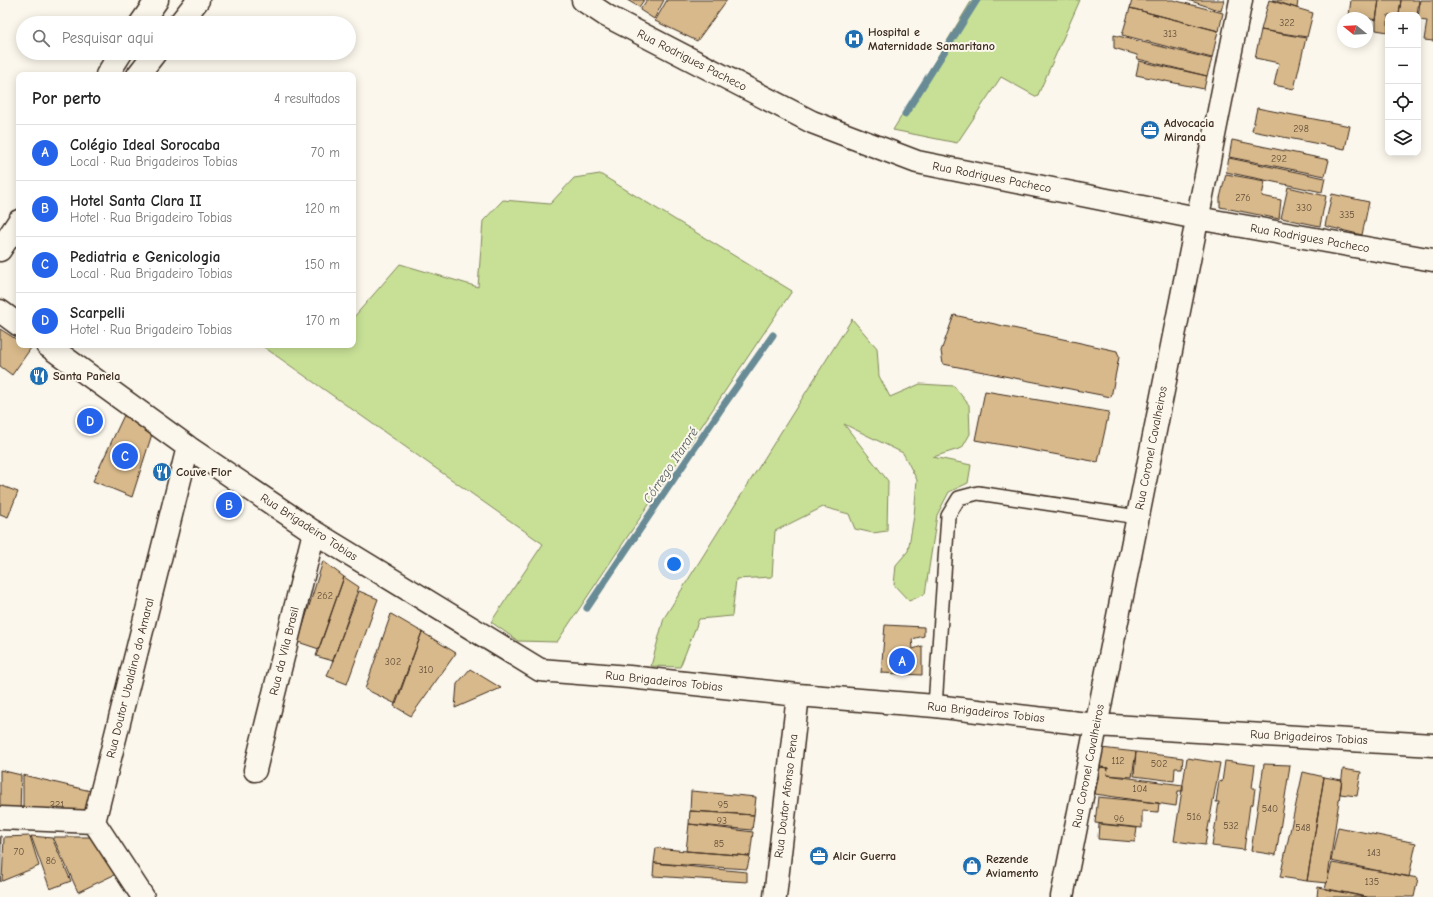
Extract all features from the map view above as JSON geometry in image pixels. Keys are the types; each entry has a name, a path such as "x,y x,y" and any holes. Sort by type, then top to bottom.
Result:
{"street":[{"path":"146,16 157,0"},
{"path":"185,16 198,0"},
{"name":"Rua Rodrigues Pacheco","path":"583,0 607,16 812,122 917,162 1197,218 1433,260"},
{"name":"Rua Coronel Cavalheiros","path":"1062,897 1241,0"},
{"path":"109,72 117,60"},
{"path":"140,72 150,60"},
{"path":"0,250 16,226"},
{"path":"0,312 16,323"},
{"name":"Rua Brigadeiro Tobias","path":"50,348 188,447 314,532 540,670"},
{"name":"Rua Doutor Ubaldino do Amaral","path":"94,822 188,447"},
{"name":"Rua da Vila Brasil","path":"255,770 314,532"},
{"name":"Rua Brigadeiros Tobias","path":"540,670 629,677 798,696 935,706 1096,725 1433,745"},
{"name":"Rua Doutor Afonso Pena","path":"775,897 798,696"},
{"path":"0,818 94,822 143,897"}],"lane":[{"path":"935,706 948,516 959,498 978,493 1138,517"}],"green space":[{"path":"972,0 1080,0 1037,97 1001,77 957,143 893,130"},
{"path":"600,174 792,291 557,642 518,641 491,622 543,544 265,348 356,348 356,315 400,264 478,287 483,221 503,200 550,204 574,178"},
{"path":"852,319 877,348 879,376 890,397 920,384 954,386 969,405 970,434 962,448 933,457 971,465 968,483 949,492 937,515 925,594 909,601 894,585 896,565 908,551 914,516 917,480 903,453 844,424 888,481 887,531 873,533 855,529 849,514 823,507 775,531 772,577 736,579 732,616 699,619 680,667 651,666 664,618"}],"building":[{"path":"627,0 644,0 639,7"},
{"path":"647,0 664,0 654,19 640,10"},
{"path":"667,0 727,0 697,41 655,21"},
{"path":"1132,0 1173,0 1223,13 1219,31 1130,8"},
{"path":"1188,0 1224,0 1221,11"},
{"path":"1269,0 1313,13 1307,37 1261,30"},
{"path":"1272,0 1298,0 1297,8"},
{"path":"1351,0 1379,0 1376,20 1373,19 1373,12 1349,12"},
{"path":"1379,0 1401,0 1399,12 1385,12 1385,32 1376,30"},
{"path":"1401,0 1419,0 1417,12 1399,12"},
{"path":"1420,0 1433,0 1433,41 1424,40 1427,21 1421,20 1421,12 1419,12"},
{"path":"1130,8 1218,31 1212,58 1122,35"},
{"path":"1261,30 1306,38 1294,89 1274,85 1279,63 1255,58"},
{"path":"1114,35 1212,59 1207,76 1138,59 1137,55 1114,48"},
{"path":"1139,61 1207,76 1204,89 1136,75"},
{"path":"1257,108 1350,126 1345,149 1252,131"},
{"path":"1232,140 1329,160 1325,176 1229,157"},
{"path":"1229,158 1325,178 1322,192 1226,172"},
{"path":"1226,174 1265,181 1262,196 1281,200 1279,219 1220,207 1220,198"},
{"path":"1288,187 1326,196 1320,226 1281,218"},
{"path":"1332,194 1369,202 1362,235 1325,226"},
{"path":"954,315 1117,351 1119,357 1111,397 943,364 941,351"},
{"path":"0,329 16,339 16,348 31,348 12,375 0,366"},
{"path":"985,391 1109,412 1098,462 975,440"},
{"path":"125,413 153,431 132,497 93,481"},
{"path":"0,485 18,492 8,517 0,514"},
{"path":"323,561 344,577 319,649 298,642"},
{"path":"344,577 359,587 333,661 316,656"},
{"path":"359,591 378,599 347,684 327,676"},
{"path":"391,614 422,632 396,704 365,689"},
{"path":"885,625 924,627 924,636 912,639 913,649 922,646 922,675 881,673"},
{"path":"422,632 456,653 411,716 394,706"},
{"path":"470,669 501,688 455,708 457,684"},
{"path":"1101,748 1136,752 1132,777 1107,775 1108,768 1100,767"},
{"path":"1136,752 1183,758 1182,768 1175,768 1174,781 1134,776"},
{"path":"1187,758 1220,763 1205,845 1174,841"},
{"path":"1225,761 1255,765 1252,788 1255,788 1253,804 1250,805 1244,850 1212,846 1219,802 1216,802 1219,781 1222,782"},
{"path":"1264,764 1290,765 1276,855 1251,851"},
{"path":"1100,767 1108,768 1107,775 1183,785 1183,791 1178,791 1176,806 1095,794"},
{"path":"1343,769 1361,772 1357,796 1340,794"},
{"path":"0,770 21,775 20,816 0,813"},
{"path":"1303,772 1324,777 1307,881 1280,877"},
{"path":"23,775 95,792 88,820 23,817"},
{"path":"1324,777 1342,780 1327,883 1307,881"},
{"path":"691,791 756,797 754,815 690,811"},
{"path":"1098,797 1159,803 1158,812 1142,811 1142,828 1095,823"},
{"path":"690,811 754,815 752,830 689,824"},
{"path":"689,824 753,832 750,856 686,851"},
{"path":"1099,824 1137,828 1135,842 1098,839"},
{"path":"1338,827 1416,843 1409,877 1331,861"},
{"path":"0,836 1,836 0,882"},
{"path":"30,836 39,866 2,881 4,837"},
{"path":"31,836 52,838 71,881 50,889"},
{"path":"53,837 95,837 120,872 78,892"},
{"path":"656,848 750,856 747,869 654,863"},
{"path":"654,863 747,872 747,882 653,876"},
{"path":"1332,863 1418,878 1414,897 1366,897 1325,889"},
{"path":"1318,887 1367,897 1317,897"}],"waterway":[{"name":"Córrego Itararé","path":"905,114 977,0"},
{"name":"Córrego Itararé","path":"587,608 723,406 773,335"}],"place":[{"name":"Hospital e Maternidade Samaritano","path":"854,39"},
{"name":"Advocacia Miranda","path":"1150,130"},
{"name":"Santa Panela","path":"39,376"},
{"name":"Scarpelli","path":"90,421"},
{"name":"Pediatria e Genicologia","path":"125,456"},
{"name":"Couve Flor","path":"162,472"},
{"name":"Hotel Santa Clara II","path":"229,505"},
{"name":"Colégio Ideal Sorocaba","path":"902,661"},
{"name":"Alcir Guerra","path":"819,856"},
{"name":"Rezende Aviamento","path":"972,866"}]}
